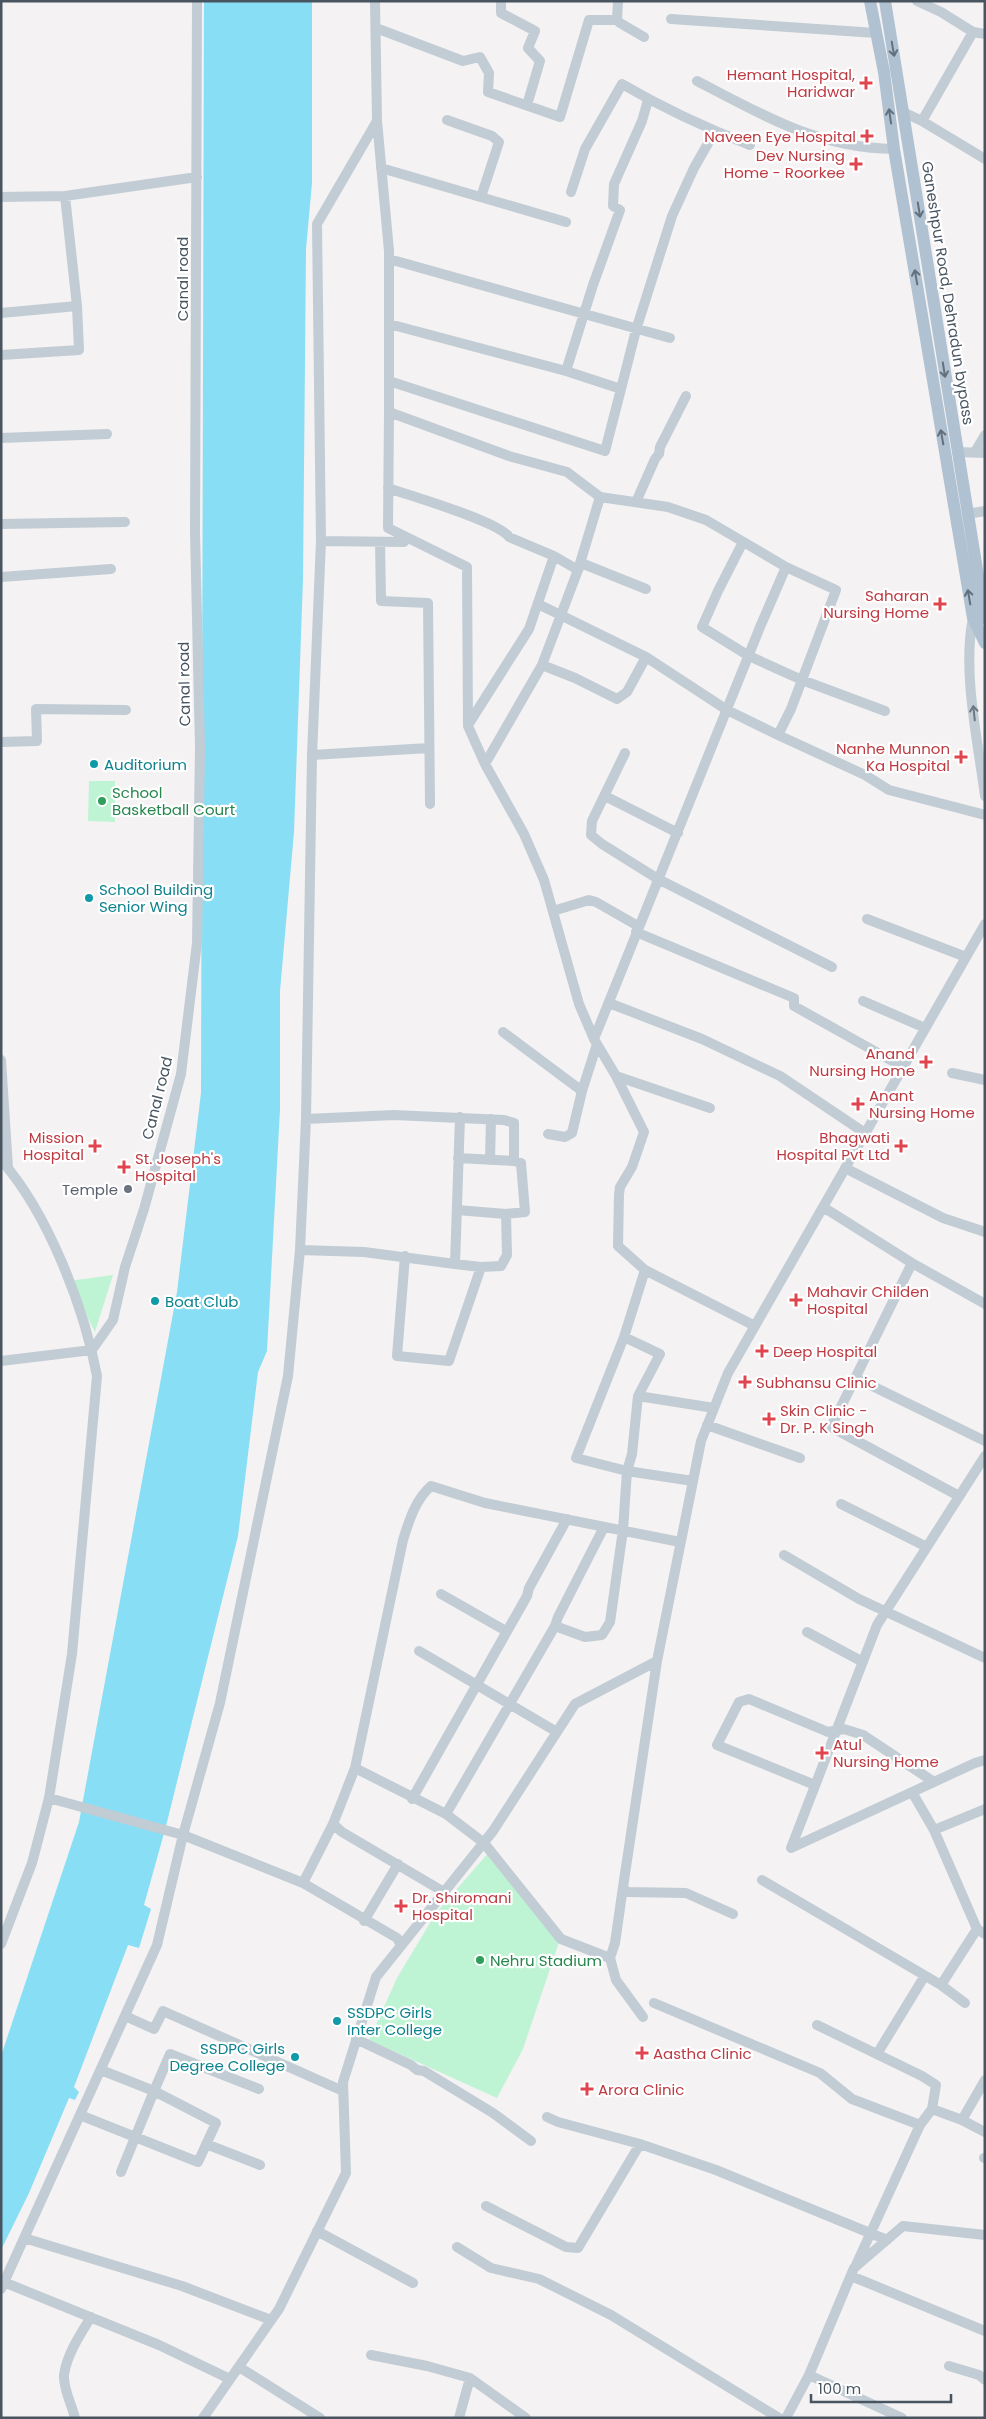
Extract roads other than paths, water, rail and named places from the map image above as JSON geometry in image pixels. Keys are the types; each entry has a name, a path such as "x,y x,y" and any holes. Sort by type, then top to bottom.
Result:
{"main road":[{"path":"870,1 894,148 985,643"},
{"name":"Ganeshpur Road, Dehradun bypass","path":"885,1 967,514 981,571 979,618"}],"street":[{"name":"Canal road","path":"92,1350 113,1320 125,1267 144,1209 181,1074 184,1035 195,969 200,748 195,532 197,1"},
{"path":"375,1 377,121 389,259 390,412 388,528 467,567 468,726 485,764 524,834 544,880 579,1004 596,1042 616,1076 644,1132 632,1167 620,1187 618,1246 645,1270 755,1326"},
{"path":"501,1 501,14 535,31 528,48 540,61 527,106"},
{"path":"617,20 618,1"},
{"path":"917,1 941,12 973,32 985,34"},
{"path":"671,19 876,33"},
{"path":"376,28 463,61 480,57 489,73 488,92 560,117 588,20 617,20 644,37"},
{"path":"922,121 973,32"},
{"path":"697,80 783,126 847,145 866,148 894,148"},
{"path":"571,192 585,149 622,84 648,100 750,145"},
{"path":"566,371 620,210 613,206 614,184 642,121 648,100"},
{"path":"903,112 922,121 985,159"},
{"path":"446,120 492,136 498,142 481,197"},
{"path":"230,2379 159,2345 2,2284 158,1945 184,1835 220,1703 288,1376 300,1250 306,1119 312,755 321,541 317,224 377,121"},
{"path":"390,381 605,451 636,330 672,216 694,168 715,131"},
{"path":"382,168 566,222"},
{"path":"1,197 65,196 197,177"},
{"path":"1,355 78,350 76,306 65,196"},
{"path":"389,259 636,330 670,338"},
{"path":"1,313 76,306"},
{"path":"389,324 566,371 621,389"},
{"path":"636,502 659,454 660,447 686,396"},
{"path":"390,412 509,456 566,472 600,497 668,507 706,520 786,567 836,590 802,680 778,735"},
{"path":"1,438 107,434"},
{"path":"957,452 980,452 985,435"},
{"path":"388,488 505,531 509,537 554,556 578,570"},
{"path":"578,570 600,497"},
{"path":"967,514 985,512"},
{"path":"1,524 125,522"},
{"path":"321,541 404,542"},
{"path":"380,542 381,601 428,603 430,804"},
{"path":"743,542 702,627 749,656 802,680 885,711"},
{"path":"468,726 529,629 554,556"},
{"path":"485,764 542,665 581,563 646,589"},
{"path":"548,1134 565,1137 572,1133 582,1091 609,1003 637,929 786,567"},
{"path":"1,577 111,569"},
{"path":"538,604 646,656 727,710 865,775 888,790 985,815"},
{"path":"979,618 969,640 974,713 985,796"},
{"path":"542,665 575,678 617,699 627,692 646,656"},
{"path":"1,742 37,740 36,709 126,710"},
{"path":"312,755 430,748"},
{"path":"625,753 592,821 591,835 658,879 832,967"},
{"path":"605,796 678,833"},
{"path":"553,911 589,900 596,902 637,929 794,998 794,1006 903,1067"},
{"path":"868,919 966,957"},
{"path":"643,2016 616,1980 610,1958 615,1943 624,1887 657,1661 701,1441 728,1373 985,924"},
{"path":"862,1001 926,1028"},
{"path":"609,1003 702,1039 780,1076 865,1133"},
{"path":"502,1032 582,1091"},
{"path":"1,1060 5,1164 21,1183 39,1213 65,1272 92,1350 97,1376 72,1654 49,1798 32,1863 1,1944"},
{"path":"952,1073 985,1080"},
{"path":"616,1076 710,1108"},
{"path":"306,1119 394,1115 491,1119 514,1123 514,1161"},
{"path":"455,1264 460,1117"},
{"path":"490,1160 491,1119"},
{"path":"457,1210 506,1214 525,1212 521,1164 514,1161 458,1158"},
{"path":"845,1168 943,1218 985,1232"},
{"path":"823,1207 912,1263 985,1304"},
{"path":"300,1250 364,1252 481,1267 501,1266 507,1255 506,1214"},
{"path":"405,1256 397,1356 449,1360 481,1267"},
{"path":"912,1263 831,1427 959,1496"},
{"path":"645,1270 624,1337 576,1458 627,1471 693,1481"},
{"path":"555,1626 585,1637 602,1635 610,1622 624,1530 627,1471 632,1454 638,1396 660,1354 624,1337"},
{"path":"1,1361 92,1350"},
{"path":"856,1378 985,1441"},
{"path":"638,1396 714,1408"},
{"path":"707,1424 800,1458"},
{"path":"985,1456 877,1625 791,1848 985,1760"},
{"path":"303,1883 333,1824 355,1768 403,1540 412,1512 425,1491 431,1486 485,1503 680,1542"},
{"path":"841,1504 927,1547"},
{"path":"412,1799 567,1519"},
{"path":"446,1814 508,1704 555,1626 604,1527"},
{"path":"784,1555 886,1612 985,1658"},
{"path":"441,1594 506,1631"},
{"path":"807,1632 863,1662"},
{"path":"419,1651 557,1732"},
{"path":"203,2418 279,2310 346,2172 343,2082 376,1977 484,1842 574,1704 657,1661"},
{"path":"815,1785 717,1745 739,1702 749,1699 828,1732 844,1728 863,1735 934,1782"},
{"path":"355,1768 412,1799 446,1814 484,1842 561,1939 610,1958"},
{"path":"912,1792 934,1830 981,1932 940,1986"},
{"path":"49,1798 184,1835 303,1883 364,1921 397,1938 401,1945"},
{"path":"934,1830 985,1809"},
{"path":"333,1824 342,1832 444,1892"},
{"path":"364,1921 398,1864"},
{"path":"762,1880 940,1986 965,2003"},
{"path":"624,1887 627,1892 686,1893 733,1914"},
{"path":"877,2054 924,1977"},
{"path":"654,2003 820,2073 852,2099 920,2125"},
{"path":"125,2016 154,2029 163,2011 343,2091"},
{"path":"786,2418 809,2375 870,2233 920,2125 932,2109 936,2085 817,2025"},
{"path":"356,2039 411,2065 417,2070 424,2071 493,2112 531,2141"},
{"path":"121,2172 170,2054 259,2089"},
{"path":"85,2117 136,2135 198,2162 216,2123 154,2091 101,2070"},
{"path":"962,2120 985,2080"},
{"path":"932,2109 962,2120 985,2132"},
{"path":"547,2117 640,2144 716,2170 887,2240"},
{"path":"206,2144 260,2165"},
{"path":"486,2206 566,2247 578,2248 640,2144"},
{"path":"853,2272 903,2226 985,2234"},
{"path":"318,2231 413,2283"},
{"path":"24,2238 182,2286 272,2320"},
{"path":"457,2246 491,2268 539,2279 611,2315 779,2418"},
{"path":"853,2272 985,2332"},
{"path":"75,2418 64,2376 75,2344 91,2317"},
{"path":"371,2355 427,2366 470,2378 526,2418"},
{"path":"949,2366 979,2375 985,2380"},
{"path":"239,2367 320,2418"},
{"path":"809,2375 902,2418"},
{"path":"459,2418 470,2378"}],"water":[{"path":"204,1 312,1 312,183 306,249 303,579 294,832 280,991 280,1109 267,1351 258,1372 238,1536 166,1826 144,1905 151,1909 139,1948 128,1945 74,2087 79,2092 75,2100 69,2098 29,2193 1,2250 1,2056 79,1822 177,1292 201,1093"}],"place":[{"name":"Hemant Hospital, Haridwar","path":"866,83"},
{"name":"Naveen Eye Hospital","path":"867,136"},
{"name":"Dev Nursing Home - Roorkee","path":"856,164"},
{"name":"Saharan Nursing Home","path":"940,604"},
{"name":"Nanhe Munnon Ka Hospital","path":"961,757"},
{"name":"Auditorium","path":"94,764"},
{"name":"School Basketball Court","path":"102,801"},
{"name":"School Building Senior Wing","path":"89,898"},
{"name":"Anand Nursing Home","path":"926,1062"},
{"name":"Anant Nursing Home","path":"858,1104"},
{"name":"Mission Hospital","path":"95,1146"},
{"name":"Bhagwati Hospital Pvt Ltd","path":"901,1146"},
{"name":"St. Joseph's Hospital","path":"124,1167"},
{"name":"Temple","path":"128,1189"},
{"name":"Mahavir Childen Hospital","path":"796,1300"},
{"name":"Boat Club","path":"155,1301"},
{"name":"Deep Hospital","path":"762,1351"},
{"name":"Subhansu Clinic","path":"745,1382"},
{"name":"Skin Clinic - Dr. P. K Singh","path":"769,1419"},
{"name":"Atul Nursing Home","path":"822,1753"},
{"name":"Dr. Shiromani Hospital","path":"401,1906"},
{"name":"Nehru Stadium","path":"480,1960"},
{"name":"SSDPC Girls Inter College","path":"337,2021"},
{"name":"Aastha Clinic","path":"642,2053"},
{"name":"SSDPC Girls Degree College","path":"295,2057"},
{"name":"Arora Clinic","path":"587,2089"}]}
